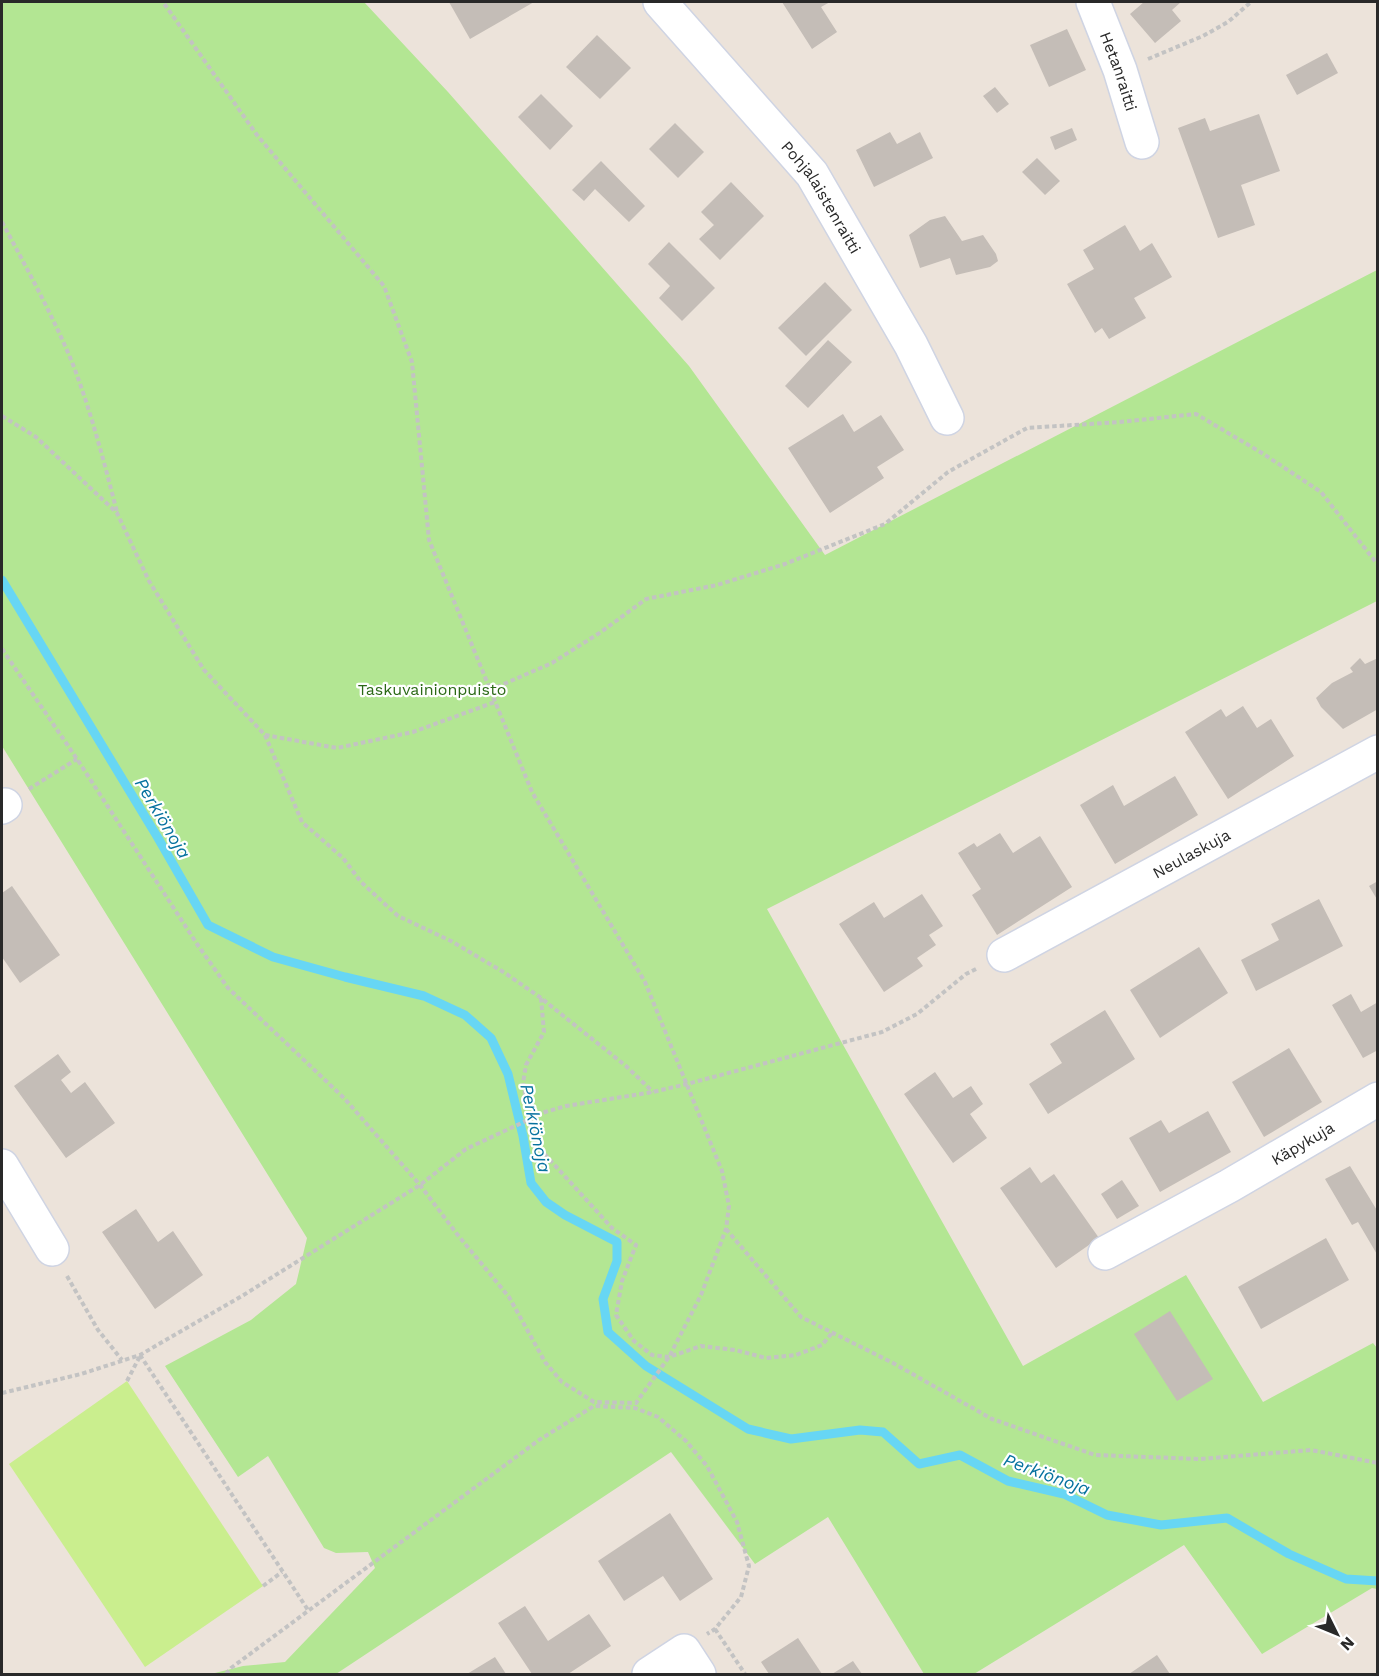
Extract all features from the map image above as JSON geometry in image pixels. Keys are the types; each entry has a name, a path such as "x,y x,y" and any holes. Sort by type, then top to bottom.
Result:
{"street":[{"name":"Pohjalaistenraitti","path":"660,2 812,174 910,345 947,418"},
{"name":"Hetanraitti","path":"1093,2 1120,70 1143,142"},
{"name":"Neulaskuja","path":"1004,955 1377,752"},
{"name":"Käpykuja","path":"1106,1253 1229,1186 1377,1099"},
{"path":"2,1166 52,1249"},
{"path":"649,1674 691,1663"}],"path":[{"path":"163,2 256,135 384,286 412,362 429,540 532,792 645,982 722,1171 729,1206 726,1229 700,1295 669,1357 635,1406"},
{"path":"1120,70 1203,36 1228,22 1251,2"},
{"path":"2,222 72,362 99,444 117,513 149,581 204,670 265,735 302,822 343,858 361,882 398,916 451,941 505,973 541,998 626,1066 653,1092"},
{"path":"490,690 552,663 601,632 646,599 717,585 785,564 885,524 948,472 1027,428 1196,414 1262,453 1321,492 1377,565"},
{"path":"2,416 36,437 117,513"},
{"path":"2,649 228,988 344,1098 420,1185 509,1297 545,1362 562,1382 594,1404 635,1406 658,1417 686,1441 707,1466 737,1522 749,1566 741,1597 691,1663"},
{"path":"265,735 336,748 413,732 495,702"},
{"path":"3,806 77,759"},
{"path":"2,1393 81,1374 140,1355 242,1296 420,1185 466,1149 528,1119 566,1106 687,1084 882,1032 917,1014 966,974 1004,955"},
{"path":"541,998 544,1032 526,1065 524,1083 528,1119 540,1149 612,1228 636,1245 622,1281 616,1315 634,1341 652,1355 669,1357 701,1347 735,1350 766,1358 796,1355 822,1345 832,1333"},
{"path":"726,1229 801,1317 893,1363 992,1419 1095,1455 1200,1459 1311,1450 1377,1463"},
{"path":"52,1249 98,1330 122,1360"},
{"path":"127,1381 140,1355"},
{"path":"140,1355 308,1610"},
{"path":"226,1674 308,1610 539,1440 594,1404"},
{"path":"263,1586 282,1572"},
{"path":"715,1629 745,1674"}],"green space":[{"name":"Taskuvainionpuisto","path":"2,2 364,2 448,92 689,366 825,555 1377,270 1377,601 767,909 1023,1366 1186,1275 1263,1402 1373,1343 1377,1348 1377,1589 1372,1588 1262,1654 1184,1545 974,1674 924,1674 828,1517 755,1564 671,1452 336,1674 211,1674 243,1666 285,1662 375,1568 368,1552 336,1553 324,1548 268,1456 238,1477 165,1366 251,1320 296,1284 307,1238 2,746"},
{"path":"127,1381 263,1586 145,1667 9,1464"}],"building":[{"path":"449,2 534,2 470,39"},
{"path":"782,2 830,2 821,7 837,32 812,49"},
{"path":"1144,2 1181,2 1172,10 1181,21 1155,43 1130,14"},
{"path":"1067,29 1086,70 1049,87 1030,45"},
{"path":"597,35 631,68 600,99 566,67"},
{"path":"1327,53 1338,73 1297,95 1286,75"},
{"path":"995,87 1009,104 997,113 983,96"},
{"path":"541,94 573,126 550,150 518,117"},
{"path":"1259,114 1280,171 1241,185 1255,225 1218,238 1178,128 1205,118 1210,131"},
{"path":"675,123 704,152 678,178 649,149"},
{"path":"1072,128 1077,140 1055,150 1050,137"},
{"path":"890,132 897,144 920,132 933,158 874,187 856,150"},
{"path":"1037,158 1060,181 1045,195 1022,172"},
{"path":"601,161 645,206 629,222 595,189 584,201 572,190"},
{"path":"731,182 764,216 720,260 699,239 714,225 701,212"},
{"path":"945,216 962,241 983,235 998,261 990,267 956,275 950,258 920,268 909,235 930,220"},
{"path":"1125,225 1140,251 1152,243 1172,277 1134,298 1146,318 1109,339 1102,328 1095,333 1067,284 1094,269 1083,250"},
{"path":"669,242 715,288 682,321 659,298 670,286 648,264"},
{"path":"825,282 852,310 806,356 778,328"},
{"path":"828,340 852,362 808,408 785,386"},
{"path":"843,414 854,432 881,415 904,450 877,467 884,478 830,513 788,448"},
{"path":"1360,658 1365,664 1378,658 1378,709 1343,729 1321,707 1316,698 1332,683 1353,672 1350,668"},
{"path":"1243,706 1257,728 1271,719 1294,756 1228,799 1185,732 1221,709 1226,717"},
{"path":"1175,776 1198,815 1115,864 1080,805 1113,785 1124,806"},
{"path":"1000,833 1013,853 1040,836 1072,887 997,935 972,895 981,889 958,853 974,843 977,847"},
{"path":"1378,881 1378,901 1369,886"},
{"path":"12,886 60,955 20,983 2,957 2,893"},
{"path":"922,894 943,926 929,935 936,945 917,958 923,966 884,992 839,924 874,902 884,918"},
{"path":"1319,899 1343,946 1256,991 1241,960 1279,940 1271,924"},
{"path":"1199,947 1228,993 1160,1038 1130,990"},
{"path":"1351,994 1361,1012 1378,1002 1378,1050 1363,1058 1332,1005"},
{"path":"1105,1010 1135,1059 1048,1114 1029,1084 1062,1063 1050,1044"},
{"path":"1289,1048 1322,1102 1264,1137 1232,1082"},
{"path":"58,1054 71,1072 61,1080 71,1093 85,1082 115,1123 66,1158 14,1086"},
{"path":"935,1072 953,1098 971,1086 983,1104 970,1114 987,1138 953,1163 904,1094"},
{"path":"1208,1111 1231,1152 1160,1192 1129,1138 1161,1120 1169,1133"},
{"path":"1350,1166 1378,1212 1378,1256 1358,1222 1352,1225 1325,1179"},
{"path":"1030,1167 1041,1183 1054,1174 1099,1238 1056,1268 1000,1188"},
{"path":"1122,1180 1139,1206 1117,1219 1101,1194"},
{"path":"136,1209 158,1242 173,1231 203,1275 155,1309 102,1232"},
{"path":"1326,1238 1349,1280 1261,1329 1238,1287"},
{"path":"1170,1311 1213,1379 1177,1401 1134,1334"},
{"path":"670,1513 713,1579 680,1601 663,1576 624,1601 598,1561"},
{"path":"525,1606 548,1641 589,1614 611,1646 568,1674 532,1674 498,1623"},
{"path":"798,1638 822,1674 769,1674 761,1662"},
{"path":"1157,1655 1170,1674 1129,1674"},
{"path":"495,1657 506,1674 467,1674"},
{"path":"853,1661 862,1674 832,1674"}],"waterway":[{"name":"Perkiönoja","path":"2,580 208,925 273,957 424,996 465,1015 491,1038 508,1074 523,1136 531,1183 546,1202 565,1215 617,1242 617,1261 603,1299 608,1332 646,1366 748,1429 791,1439 860,1430 883,1432 919,1464 960,1455 1008,1481 1064,1494 1107,1515 1161,1525 1227,1518 1289,1554 1346,1579 1378,1581"}]}
